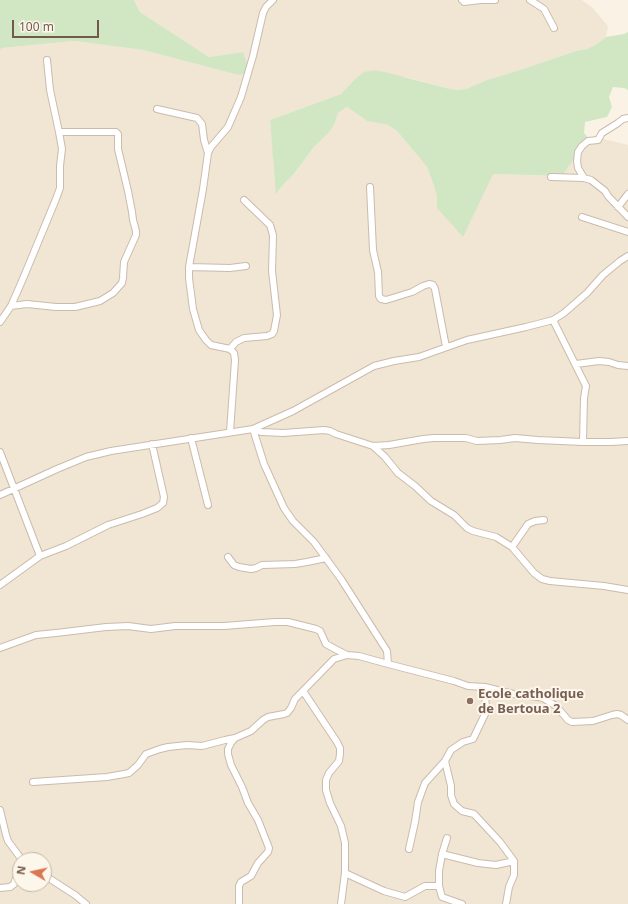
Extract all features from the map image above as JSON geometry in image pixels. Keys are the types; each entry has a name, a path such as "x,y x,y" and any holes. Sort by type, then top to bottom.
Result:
{"street":[{"path":"230,432 236,360 234,353 230,349 211,345 199,330 193,309 188,278 189,267 208,153 211,147 228,127 241,97 253,56 263,13 266,7 273,0"},
{"path":"462,0 464,2 495,0"},
{"path":"530,0 544,9 554,28"},
{"path":"0,322 11,306 60,188 62,149 50,90 48,60"},
{"path":"157,108 197,118 202,124 204,140 208,153"},
{"path":"584,178 578,168 577,161 578,152 582,146 588,141 598,140 602,134 628,118"},
{"path":"11,306 27,304 75,307 100,301 113,293 122,283 124,262 136,236 118,149 118,134 116,132 59,132"},
{"path":"551,177 584,178 591,180 605,191 628,217"},
{"path":"370,187 373,250 378,272 379,296 381,299 386,300 412,292 429,284 433,285 446,347"},
{"path":"618,207 628,194"},
{"path":"230,349 236,342 244,338 267,336 272,334 277,315 272,271 274,235 270,225 244,200"},
{"path":"582,217 628,232"},
{"path":"0,495 86,457 111,450 253,429 293,411 374,366 419,357 467,340 553,320 564,313 587,293 603,276 628,256"},
{"path":"189,267 230,268 246,266"},
{"path":"553,320 586,386 584,398 583,442"},
{"path":"576,364 599,361 628,366"},
{"path":"253,429 261,432 283,434 324,430 373,446 434,438 466,438 477,440 500,440 515,438 583,442 628,441"},
{"path":"253,429 264,464 284,508 314,542 341,578 387,651 388,664"},
{"path":"191,438 208,505"},
{"path":"0,585 40,556 66,546 108,525 157,508 163,503 164,497 152,444"},
{"path":"373,446 398,472 431,501 454,515 467,528 496,537 512,547 534,573 542,579 628,590"},
{"path":"0,452 40,556"},
{"path":"512,547 528,524 535,521 544,520"},
{"path":"228,557 234,565 251,569 262,565 295,564 326,558"},
{"path":"0,648 36,635 106,626 128,626 151,629 176,626 224,626 288,622 320,631 326,644 347,655 359,656 468,686 485,687 513,694 543,698 556,706 568,720 572,722 593,721 617,714 628,720"},
{"path":"33,782 107,777 129,773 138,765 146,754 168,746 202,746 236,738 251,731 268,717 287,713 295,699 334,659 347,655"},
{"path":"409,848 418,802 425,783 445,761 451,750 464,742 473,740 486,712 485,687"},
{"path":"303,691 340,748 339,761 329,773 326,780 326,790 330,803 341,826 345,843 345,873 341,904"},
{"path":"236,738 228,748 231,765 242,786 248,803 258,820 269,848 268,852 258,863 251,876 241,882 239,886 239,904"},
{"path":"445,761 451,786 451,796 454,804 462,811 474,814 500,842 514,862 514,875 506,904"},
{"path":"0,810 8,841 16,852"},
{"path":"447,838 439,871 439,886 442,897 462,904"},
{"path":"442,854 478,863 496,865 514,862"},
{"path":"345,873 384,891 405,897 425,886 439,886"},
{"path":"52,880 86,904"},
{"path":"0,888 12,886"}],"shaded area":[{"path":"134,0 582,0 593,8 608,26 606,37 587,49 576,51 487,80 466,89 456,90 446,88 406,77 355,79 341,94 270,120 278,192 314,147 329,131 335,123 338,113 347,107 367,121 388,125 397,131 427,167 437,197 437,208 493,174 562,176 576,156 593,143 604,139 628,145 628,904 0,904 0,50 2,48 74,41 143,50 238,75 243,52 209,57 140,12"}],"green space":[{"path":"0,0 134,0 140,12 209,57 243,52 250,73 238,75 143,50 74,41 2,48 0,50"},
{"path":"628,32 628,90 613,87 609,97 612,107 607,117 585,122 584,133 593,143 576,156 562,176 493,174 463,237 437,208 437,197 427,167 397,131 388,125 367,121 347,107 338,113 335,123 329,132 314,147 293,175 276,194 270,120 341,94 364,72 374,70 446,88 456,90 466,89 487,80 576,51 587,49 606,37"}],"place":[{"name":"Ecole catholique de Bertoua 2","path":"470,701"}]}
